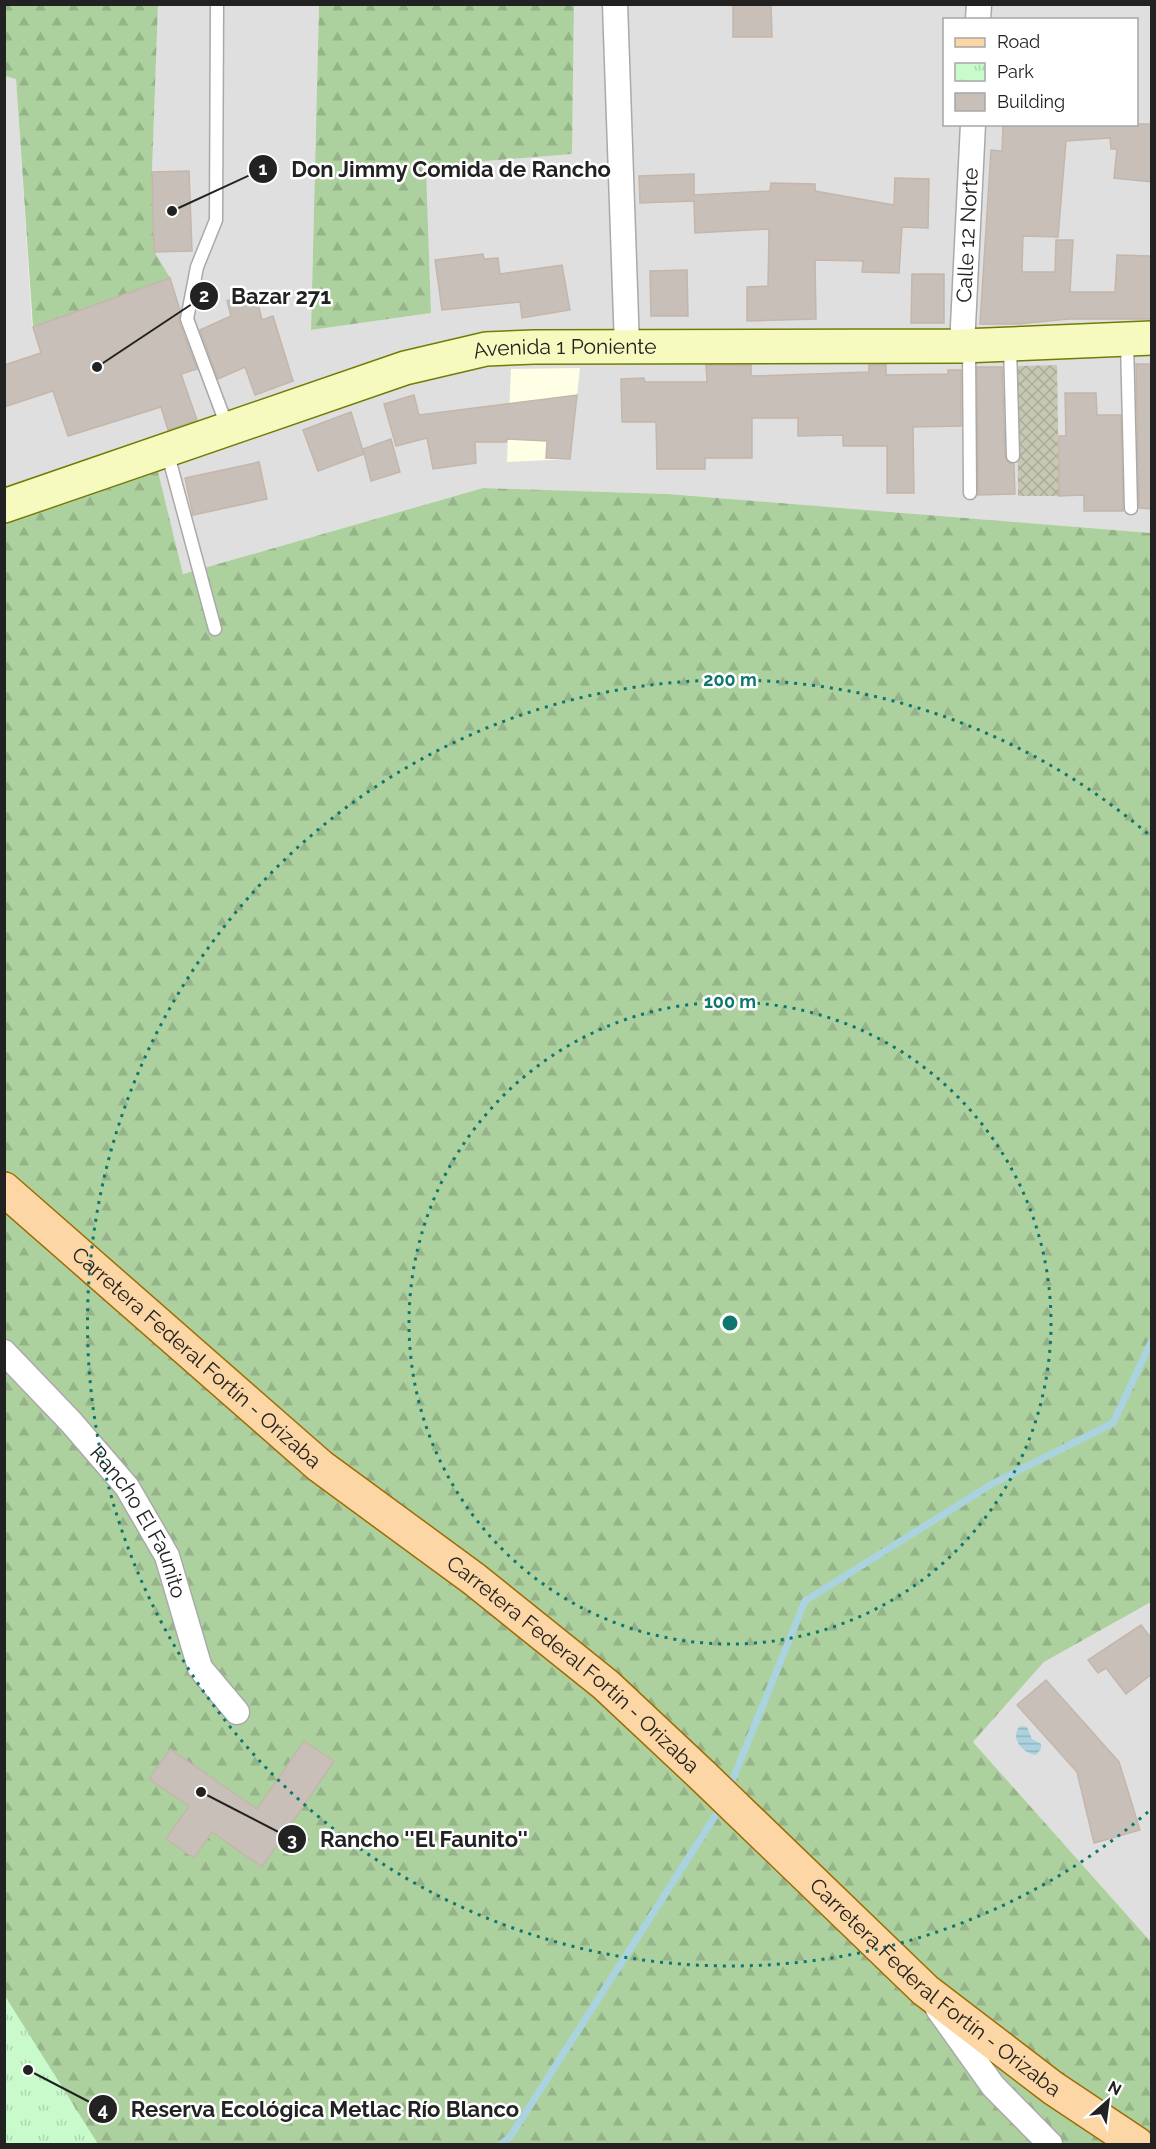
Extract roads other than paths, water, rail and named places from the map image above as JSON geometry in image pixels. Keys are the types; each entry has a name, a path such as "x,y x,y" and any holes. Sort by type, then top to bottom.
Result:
{"main road":[{"name":"Carretera Federal Fortín - Orizaba","path":"4,1189 320,1466 474,1579 606,1685 925,1990 1053,2088 1137,2145"}],"street":[{"path":"615,4 627,347"},
{"name":"Calle 12 Norte","path":"966,346 973,126"},
{"name":"Avenida 1 Poniente","path":"4,506 405,368 486,349 966,346 1139,339"},
{"name":"Rancho El Faunito","path":"4,1353 128,1487 167,1556 200,1668 237,1712"},
{"path":"925,1990 993,2086 1050,2145"}],"lane":[{"path":"217,4 216,220 197,267 187,319 228,429"},
{"path":"1131,508 1139,339"},
{"path":"1010,344 1013,456"},
{"path":"966,346 970,493"},
{"path":"167,450 215,629"}],"water":[{"path":"1019,1727 1027,1727 1032,1739 1041,1744 1041,1749 1036,1755 1031,1754 1017,1741"}],"waterway":[{"path":"733,1779 805,1601 992,1484 1113,1423 1152,1340"},
{"path":"501,2144 510,2137 717,1813"}],"place":[{"name":"Don Jimmy Comida de Rancho","path":"172,211"},
{"name":"Bazar 271","path":"97,367"},
{"name":"Rancho ''El Faunito''","path":"201,1792"},
{"name":"Reserva Ecológica Metlac Río Blanco","path":"28,2070"}]}
